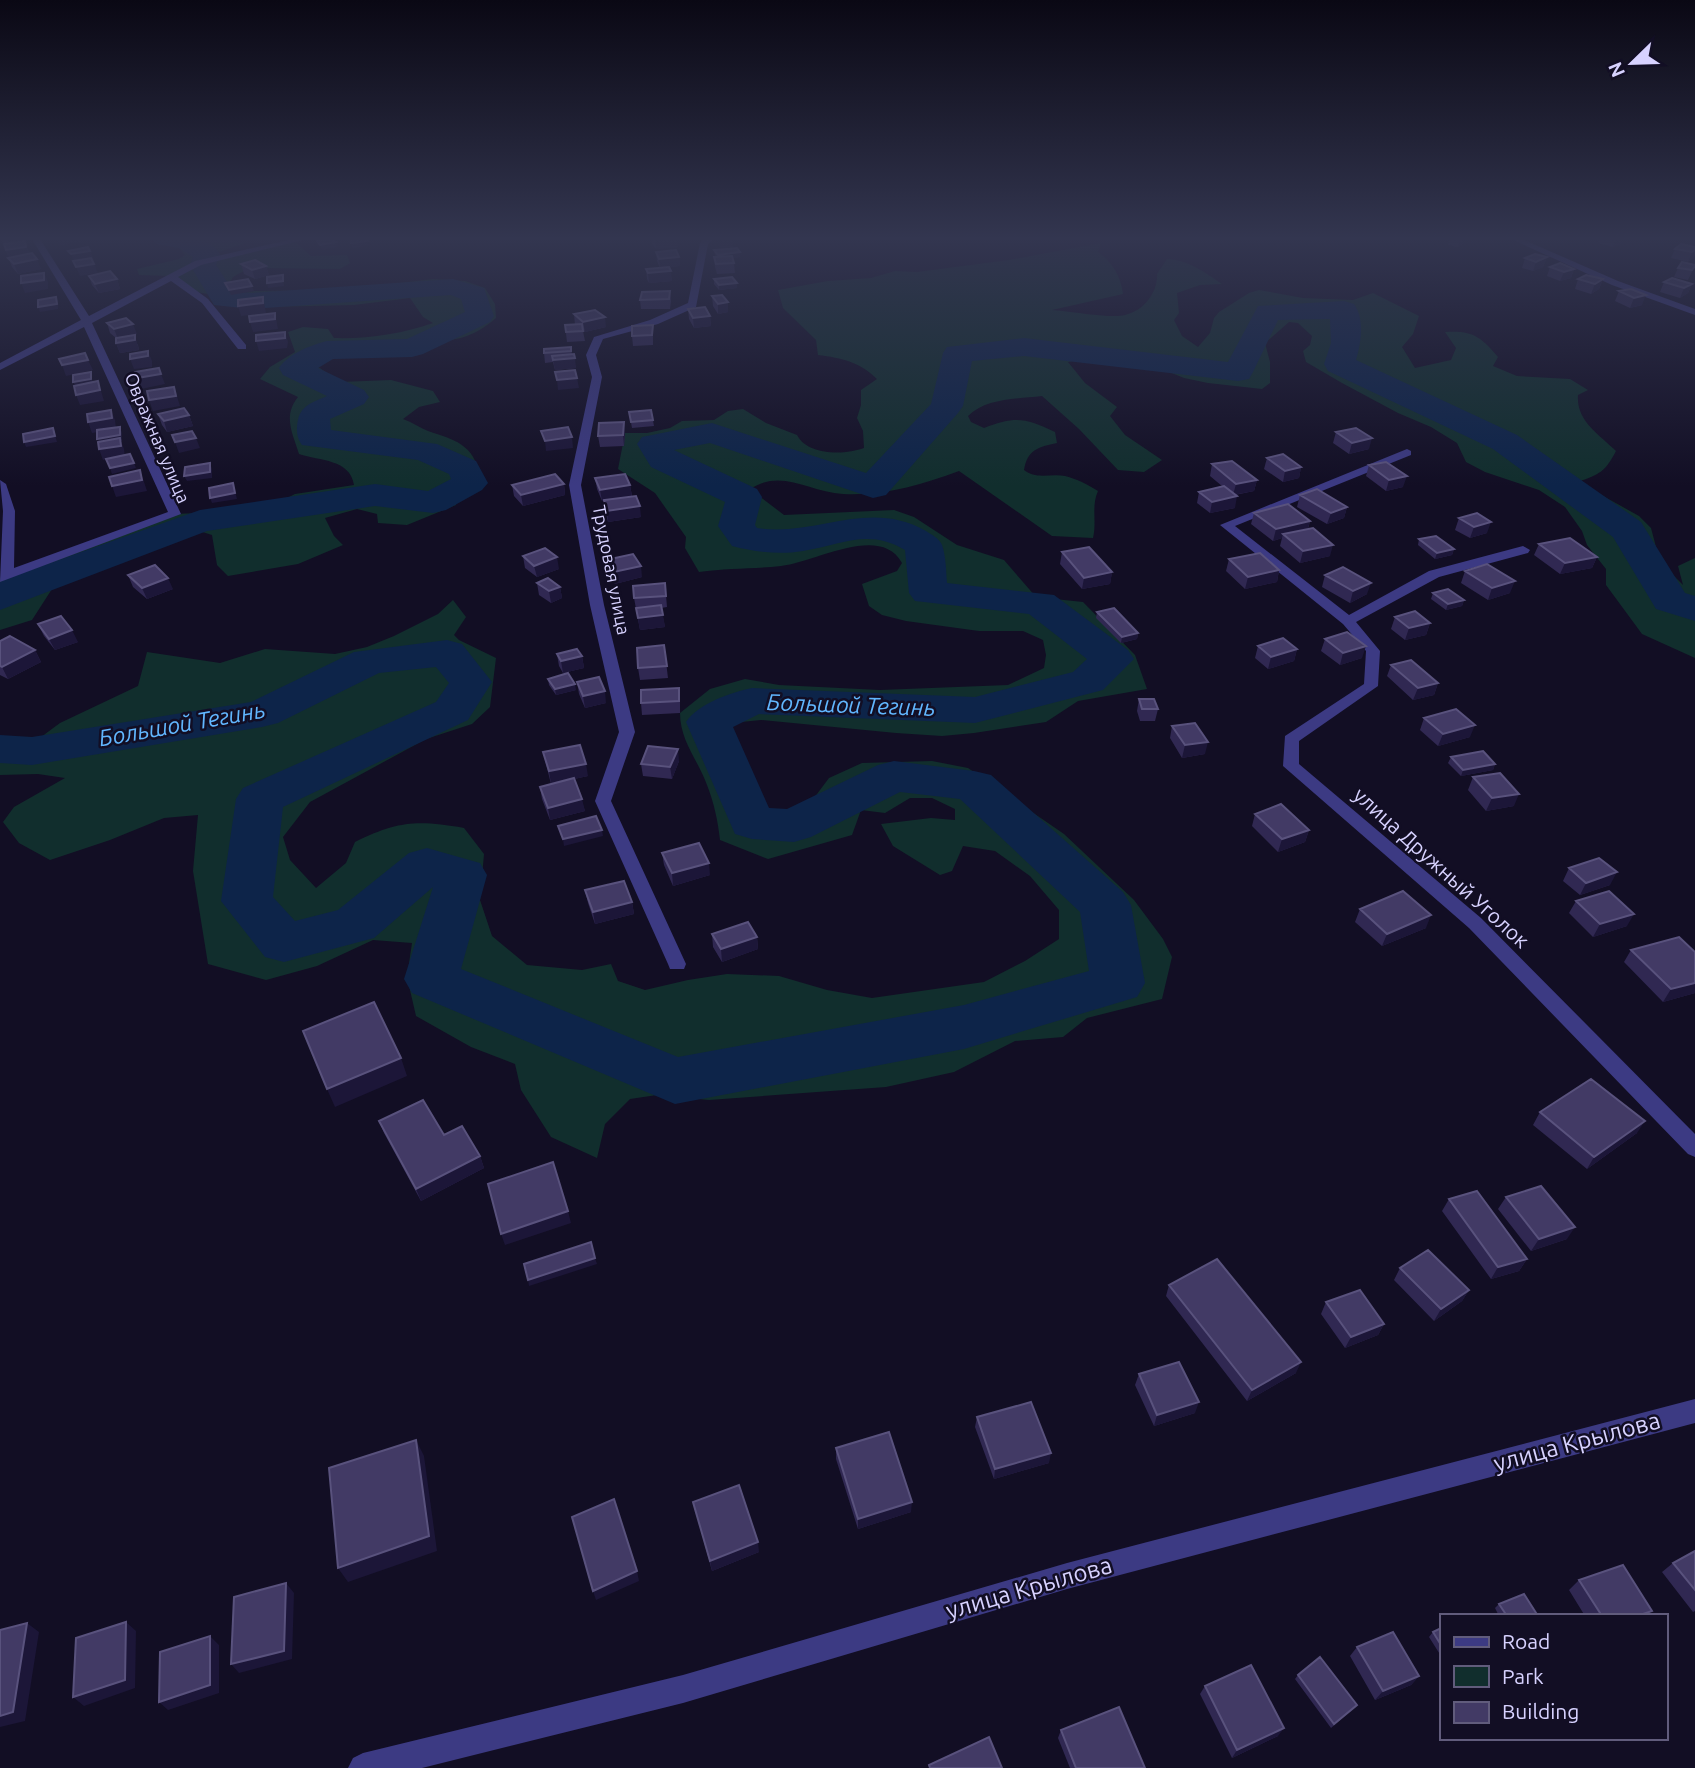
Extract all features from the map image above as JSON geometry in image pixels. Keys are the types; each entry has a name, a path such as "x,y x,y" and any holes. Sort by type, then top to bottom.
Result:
{"street":[{"path":"0,367 87,322"},
{"name":"Овражная улица","path":"4,576 176,514 87,322"},
{"path":"221,322 242,347"},
{"name":"Трудовая улица","path":"655,322 599,337 591,355 597,377 575,485 597,605 627,732 603,801 677,964"},
{"name":"улица Дружный Уголок","path":"1408,453 1226,525 1348,621 1373,651 1371,686 1291,739 1291,766 1475,923 1695,1148"},
{"path":"0,484 9,510 4,576"},
{"path":"1348,621 1434,574 1522,550"},
{"name":"улица Крылова","path":"363,1768 683,1689 1067,1576 1695,1411"}],"green space":[{"path":"431,322 491,322 473,333 452,340 403,341 392,353 326,356 314,364 340,382 391,380 433,391 440,402 419,407 403,419 447,437 462,445 473,456 480,475 459,483 456,505 407,525 378,523 377,514 357,509 325,518 334,536 343,545 298,564 228,576 217,565 212,535 196,530 168,538 52,589 32,620 0,630 0,578 7,574 175,514 242,511 281,501 295,494 354,485 347,470 333,462 299,454 290,418 293,404 298,397 260,379 270,367 295,352 288,332 303,327 328,329 334,338 346,338 397,333 433,323"},
{"path":"797,322 1175,322 1182,336 1198,347 1210,333 1213,322 1417,322 1413,334 1402,347 1415,368 1451,360 1456,348 1445,332 1463,332 1476,336 1498,357 1493,366 1517,376 1570,379 1588,390 1578,395 1581,412 1590,426 1616,451 1609,464 1601,471 1578,482 1639,516 1651,528 1660,562 1683,585 1678,566 1695,558 1695,658 1642,634 1606,585 1606,569 1587,545 1582,531 1565,507 1539,490 1485,472 1466,462 1457,443 1306,362 1303,351 1310,345 1312,336 1298,323 1289,322 1265,343 1270,362 1270,383 1262,389 1208,383 1184,378 1157,367 1096,357 1068,362 1085,383 1117,407 1110,416 1125,435 1162,460 1144,472 1118,470 1079,429 1042,396 993,403 968,416 971,422 984,428 1020,420 1055,432 1057,443 1034,450 1024,470 1034,475 1069,477 1098,491 1093,538 1052,536 959,471 902,489 858,494 831,492 785,481 762,483 750,489 784,515 894,510 914,517 957,545 1004,560 1036,597 1083,602 1135,655 1147,689 1078,701 1046,722 942,736 761,720 721,724 747,786 774,812 802,814 829,778 862,763 932,761 968,768 1064,834 1134,900 1163,939 1172,957 1162,999 1087,1018 1063,1037 1015,1041 954,1072 886,1087 709,1100 657,1095 630,1099 605,1124 597,1158 551,1137 521,1090 515,1064 471,1047 416,1016 407,977 412,943 373,940 317,966 266,980 208,964 193,871 198,815 164,818 50,860 19,843 3,822 14,807 65,778 38,774 0,775 0,743 41,737 60,723 138,686 147,652 220,663 265,649 335,654 367,647 394,636 438,614 453,600 466,617 454,635 496,658 490,707 472,724 426,739 310,802 283,837 290,860 316,888 346,863 355,842 396,826 433,824 464,828 484,854 480,900 492,936 527,965 582,970 611,964 618,981 645,990 727,974 779,976 827,990 872,998 984,982 1025,961 1059,939 1059,910 1030,876 995,851 963,846 952,871 940,875 893,846 881,824 931,818 955,820 955,809 932,798 910,798 885,813 861,810 852,835 768,859 720,840 712,799 683,733 680,713 710,689 745,679 779,685 880,690 1008,685 1044,668 1046,655 1043,640 1023,631 979,631 906,621 882,615 869,606 862,584 897,571 902,563 892,552 878,546 846,548 781,566 699,572 685,548 686,537 655,493 618,469 625,433 647,433 670,428 682,421 714,420 728,411 743,409 766,423 797,435 809,447 818,450 847,452 864,448 863,431 857,418 861,405 861,390 877,379 864,368 850,362 818,355 816,340"}],"building":[{"path":"130,322 133,324 114,329 107,323"},
{"path":"582,324 583,331 566,332 565,325"},
{"path":"653,325 652,335 632,336 632,326"},
{"path":"285,332 285,338 256,341 256,335"},
{"path":"135,335 135,340 116,343 116,338"},
{"path":"571,347 571,351 544,353 544,349"},
{"path":"148,351 148,356 130,359 130,354"},
{"path":"85,353 88,360 62,365 59,359"},
{"path":"574,354 575,358 553,360 552,356"},
{"path":"159,368 161,374 137,378 135,372"},
{"path":"575,370 577,378 557,380 555,372"},
{"path":"91,372 91,379 73,382 73,375"},
{"path":"98,381 100,390 76,395 74,386"},
{"path":"174,387 176,396 149,400 147,391"},
{"path":"184,408 189,415 164,421 158,414"},
{"path":"111,410 112,418 88,422 87,414"},
{"path":"651,410 653,420 631,422 629,412"},
{"path":"624,422 623,435 598,436 599,423"},
{"path":"120,427 120,435 97,439 97,430"},
{"path":"568,427 572,437 545,441 541,431"},
{"path":"53,428 55,436 24,442 23,434"},
{"path":"1356,428 1372,438 1352,443 1336,432"},
{"path":"192,431 196,438 175,442 172,435"},
{"path":"120,438 121,446 99,449 98,442"},
{"path":"130,454 134,463 110,468 106,459"},
{"path":"1283,454 1301,467 1285,471 1267,458"},
{"path":"1232,461 1257,480 1236,484 1212,464"},
{"path":"1386,462 1407,476 1389,480 1369,465"},
{"path":"210,463 210,472 184,476 185,467"},
{"path":"140,470 142,480 112,486 109,477"},
{"path":"555,474 564,484 521,495 512,485"},
{"path":"625,474 630,485 600,490 595,478"},
{"path":"233,483 235,493 210,498 209,488"},
{"path":"1224,486 1237,496 1212,502 1199,492"},
{"path":"1317,489 1347,507 1331,513 1300,495"},
{"path":"636,496 640,506 607,511 604,500"},
{"path":"1288,504 1310,521 1276,529 1254,513"},
{"path":"1477,513 1491,522 1474,527 1459,518"},
{"path":"1313,528 1333,545 1303,551 1283,534"},
{"path":"1436,536 1454,549 1437,553 1419,539"},
{"path":"1570,538 1597,557 1565,563 1539,544"},
{"path":"1089,547 1112,572 1084,578 1062,552"},
{"path":"545,548 557,557 534,566 523,556"},
{"path":"1260,553 1279,570 1248,577 1229,559"},
{"path":"633,554 641,566 614,572 606,560"},
{"path":"1487,564 1515,581 1492,588 1465,571"},
{"path":"155,565 168,578 142,588 128,575"},
{"path":"1343,567 1371,583 1353,591 1325,575"},
{"path":"548,578 560,587 549,591 537,583"},
{"path":"665,583 666,596 634,598 633,586"},
{"path":"1448,589 1464,600 1448,604 1433,593"},
{"path":"661,605 663,615 638,618 636,608"},
{"path":"1114,608 1138,633 1122,637 1097,612"},
{"path":"1415,611 1430,623 1409,628 1395,617"},
{"path":"61,616 72,630 49,639 38,624"},
{"path":"1347,632 1366,646 1343,653 1325,639"},
{"path":"10,636 35,650 2,667 0,641"},
{"path":"1283,638 1297,649 1271,657 1258,646"},
{"path":"664,645 667,666 638,668 637,648"},
{"path":"577,649 582,656 561,661 557,654"},
{"path":"1411,660 1438,683 1418,688 1391,665"},
{"path":"568,673 575,684 555,689 548,679"},
{"path":"599,677 605,691 583,696 577,682"},
{"path":"679,688 679,701 641,703 641,690"},
{"path":"1139,699 1154,699 1158,709 1142,709"},
{"path":"1456,709 1475,725 1443,734 1424,718"},
{"path":"1195,723 1208,742 1185,745 1172,726"},
{"path":"580,745 586,764 549,771 543,752"},
{"path":"648,746 678,749 670,767 641,764"},
{"path":"1483,751 1495,764 1463,770 1451,757"},
{"path":"1500,773 1519,794 1492,798 1473,777"},
{"path":"574,778 582,799 548,808 540,787"},
{"path":"1281,804 1309,830 1282,839 1255,814"},
{"path":"596,816 602,830 563,839 558,826"},
{"path":"699,843 709,863 672,873 662,853"},
{"path":"1599,858 1617,872 1586,883 1569,868"},
{"path":"624,881 632,902 593,912 585,890"},
{"path":"1403,891 1431,915 1387,934 1360,909"},
{"path":"1609,891 1634,914 1600,924 1576,901"},
{"path":"748,922 757,937 721,949 712,934"},
{"path":"1679,937 1695,952 1695,983 1671,989 1631,950"},
{"path":"374,1002 401,1058 327,1089 303,1031"},
{"path":"1591,1079 1645,1121 1594,1157 1540,1112"},
{"path":"423,1100 444,1135 462,1126 480,1156 416,1189 379,1121"},
{"path":"553,1162 568,1211 501,1234 488,1184"},
{"path":"1541,1186 1575,1227 1539,1239 1506,1197"},
{"path":"1477,1191 1527,1259 1498,1267 1449,1199"},
{"path":"591,1242 595,1258 528,1280 524,1264"},
{"path":"1428,1250 1469,1290 1441,1309 1400,1268"},
{"path":"1217,1259 1301,1362 1252,1390 1169,1285"},
{"path":"1360,1290 1384,1324 1351,1337 1326,1302"},
{"path":"1179,1362 1199,1402 1157,1415 1139,1374"},
{"path":"1031,1402 1051,1453 995,1469 977,1417"},
{"path":"889,1432 912,1502 858,1519 836,1448"},
{"path":"416,1440 429,1536 338,1568 329,1468"},
{"path":"739,1485 758,1542 710,1561 693,1502"},
{"path":"614,1499 637,1571 593,1591 572,1517"},
{"path":"1695,1551 1695,1590 1673,1563"},
{"path":"1623,1565 1652,1611 1643,1614 1601,1614 1579,1580"},
{"path":"286,1583 284,1651 231,1664 234,1597"},
{"path":"1524,1594 1537,1614 1506,1614 1499,1604"},
{"path":"126,1622 125,1680 73,1697 76,1638"},
{"path":"27,1623 13,1712 0,1716 0,1630"},
{"path":"1440,1628 1440,1643 1433,1632"},
{"path":"1393,1632 1419,1676 1383,1691 1357,1647"},
{"path":"210,1636 210,1685 159,1702 160,1652"},
{"path":"1320,1657 1357,1705 1334,1724 1298,1675"},
{"path":"1251,1665 1284,1728 1237,1750 1205,1686"},
{"path":"1119,1707 1145,1768 1076,1768 1061,1730"},
{"path":"989,1737 1002,1768 930,1768 929,1765"}],"waterway":[{"name":"Большой Тегинь","path":"0,598 22,586 200,521 375,495 433,502 470,483 464,468 425,451 314,438 314,414 353,397 294,368 327,350 412,348 468,322"},
{"name":"Большой Тегинь","path":"0,749 32,751 262,714 369,661 447,653 471,682 452,711 260,799 247,901 284,943 355,925 427,865 462,875 431,979 675,1081 964,1027 1118,983 1105,905 974,786 894,776 794,826 752,823 708,722 752,701 975,710 1088,681 1113,659 1040,603 929,593 923,545 886,528 853,529 802,540 777,542 745,538 736,526 744,497 663,460 654,444 712,433 873,487 947,406 958,353 1024,347 1238,372 1263,322"},
{"name":"Большой Тегинь","path":"1345,322 1346,343 1339,364 1505,442 1628,530 1670,601 1695,609"}]}
